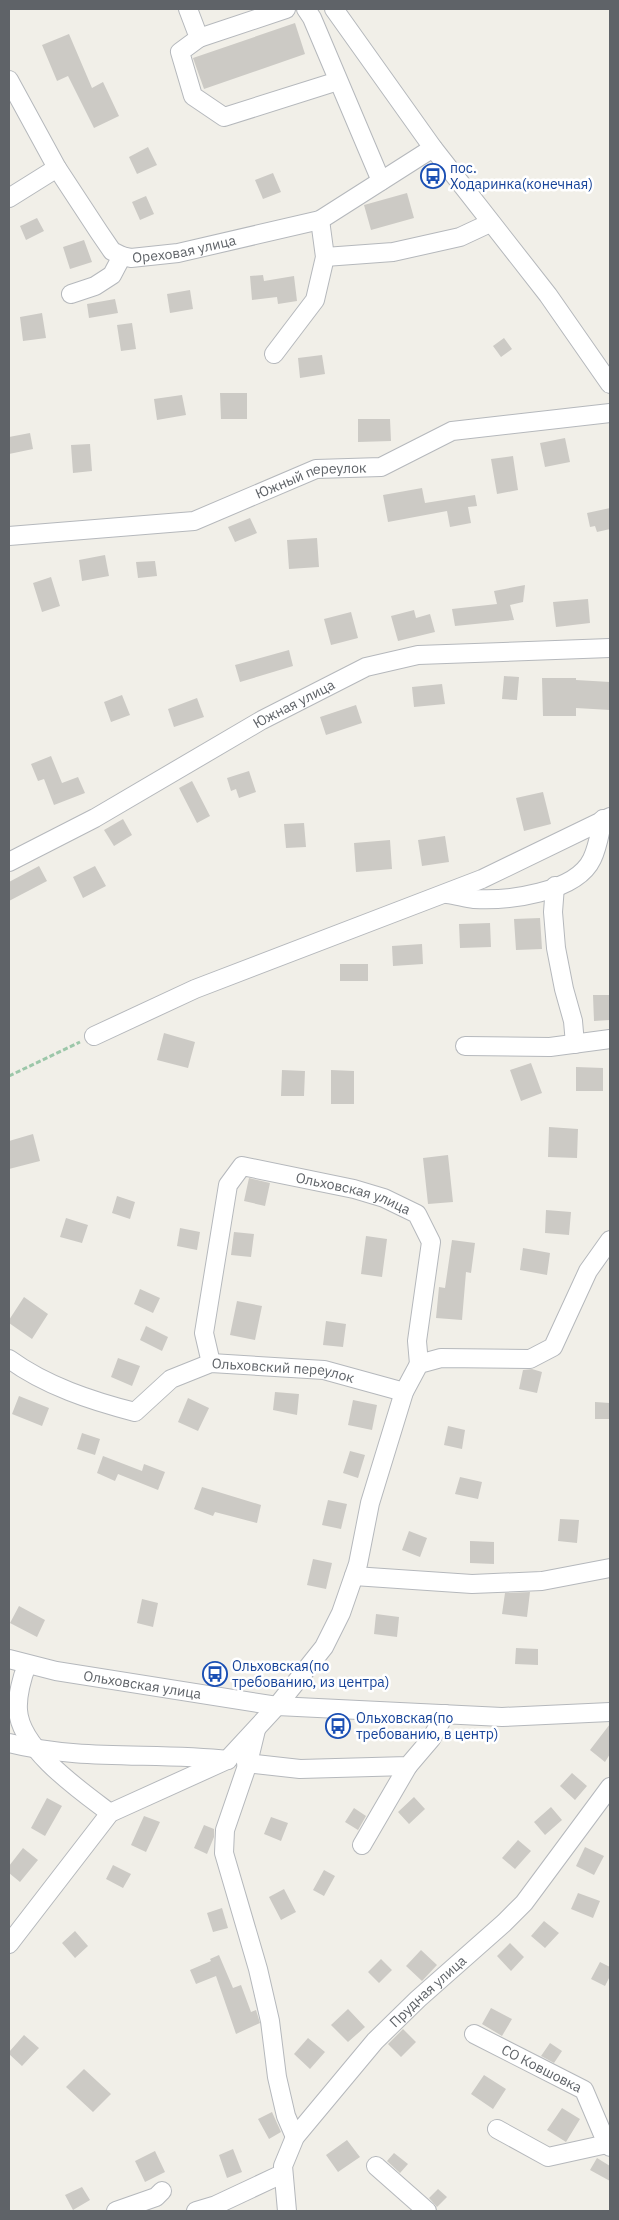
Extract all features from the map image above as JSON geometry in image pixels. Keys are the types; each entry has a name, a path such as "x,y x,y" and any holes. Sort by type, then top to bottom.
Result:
{"street":[{"path":"188,9 199,38"},
{"path":"286,9 199,38 180,52 193,96 224,117 338,81"},
{"path":"306,9 312,18 381,181"},
{"path":"334,9 433,148 548,295 610,384"},
{"name":"Ореховая улица","path":"9,80 57,168 112,250 122,256 131,258 178,254 320,220 433,148"},
{"path":"9,198 57,168"},
{"path":"274,354 314,300 325,257 320,220"},
{"path":"325,257 392,252 460,237 490,223"},
{"path":"71,294 95,286 112,275 122,256"},
{"name":"Южный переулок","path":"9,536 194,521 316,469 381,467 452,430 610,412"},
{"name":"Южная улица","path":"9,862 95,818 262,720 366,667 418,655 610,648"},
{"path":"447,894 473,899 525,897 555,886 567,884 581,873 592,860 607,818"},
{"path":"94,1036 195,989 447,894 607,818"},
{"path":"555,886 556,948 564,989 573,1021 575,1044"},
{"path":"465,1046 550,1048 610,1039"},
{"name":"Ольховская улица","path":"211,1363 204,1332 214,1268 228,1185 242,1166 310,1178 384,1198 417,1214 431,1242 417,1341 420,1364"},
{"path":"9,1944 110,1813 227,1760 277,1706 324,1647 341,1612 354,1576 370,1504 404,1392 420,1364 441,1358 530,1359 554,1347 588,1271 610,1240"},
{"name":"Ольховский переулок","path":"9,1359 21,1368 93,1401 135,1412 171,1379 211,1363 324,1370 404,1392"},
{"path":"354,1576 472,1584 542,1581 610,1568"},
{"name":"Ольховская улица","path":"9,1659 56,1671 277,1706 502,1717 610,1712"},
{"path":"28,1664 23,1675 18,1709 22,1726 38,1751 70,1783 110,1813"},
{"path":"362,1845 408,1766 431,1739 445,1714"},
{"path":"256,1729 225,1830 224,1853 258,1969 270,2021 276,2077 286,2116 295,2137"},
{"path":"9,1743 38,1751 147,1758 185,1756 300,1769 408,1766"},
{"name":"Прудная улица","path":"287,2211 282,2174 283,2166 295,2137 375,2041 418,1999 524,1903 610,1787"},
{"name":"СО Ковшовка","path":"474,2034 584,2090 608,2146 548,2157 497,2129"},
{"path":"376,2166 427,2211"},
{"path":"196,2211 216,2205 282,2174"},
{"path":"116,2211 156,2197 162,2191"}],"path":[{"path":"9,1076 94,1036"}],"building":[{"path":"295,23 305,54 204,89 193,58"},
{"path":"69,34 92,88 103,82 119,116 94,128 68,76 57,81 42,45"},
{"path":"148,147 157,165 137,174 129,157"},
{"path":"273,173 281,192 263,199 255,180"},
{"path":"407,193 414,218 371,230 364,205"},
{"path":"146,196 154,214 140,220 132,202"},
{"path":"37,218 44,231 26,240 20,226"},
{"path":"84,240 92,262 70,269 63,247"},
{"path":"263,275 264,281 294,276 297,301 278,304 277,297 252,300 250,276"},
{"path":"190,290 193,309 170,313 167,294"},
{"path":"115,299 118,313 89,318 87,304"},
{"path":"42,313 46,338 23,341 20,317"},
{"path":"132,323 136,349 121,351 117,325"},
{"path":"504,338 512,349 501,357 493,346"},
{"path":"322,355 325,374 300,378 298,358"},
{"path":"220,393 247,393 247,419 221,419"},
{"path":"182,395 186,415 157,420 154,399"},
{"path":"358,419 390,419 391,441 358,442"},
{"path":"30,433 33,449 9,454 9,437"},
{"path":"565,438 570,462 545,467 540,443"},
{"path":"90,444 92,471 73,473 71,445"},
{"path":"513,456 518,490 497,494 491,459"},
{"path":"422,488 425,503 475,495 477,506 468,507 471,523 450,527 447,511 388,522 383,495"},
{"path":"610,508 610,529 597,532 595,526 590,527 587,513"},
{"path":"250,518 257,533 235,542 228,527"},
{"path":"317,538 319,567 289,569 287,540"},
{"path":"105,555 109,576 82,581 79,560"},
{"path":"155,561 157,576 138,578 136,562"},
{"path":"51,577 60,606 42,612 33,583"},
{"path":"525,585 523,602 510,605 514,620 455,626 452,609 497,604 494,591"},
{"path":"588,599 590,623 556,627 553,602"},
{"path":"414,610 416,618 430,614 435,632 398,641 391,616"},
{"path":"351,612 358,638 331,645 324,619"},
{"path":"289,650 293,666 240,682 235,665"},
{"path":"504,676 519,677 517,700 502,699"},
{"path":"542,678 576,678 576,680 610,682 610,710 576,708 576,716 543,716"},
{"path":"442,684 445,704 414,707 412,687"},
{"path":"122,695 130,715 111,722 104,702"},
{"path":"197,698 204,717 174,727 168,709"},
{"path":"356,705 362,723 326,735 320,717"},
{"path":"51,756 62,783 78,777 85,793 54,805 44,779 38,781 31,764"},
{"path":"249,771 256,792 239,798 236,789 231,791 227,778"},
{"path":"192,781 210,816 197,823 179,788"},
{"path":"543,792 551,824 524,831 516,798"},
{"path":"123,819 132,835 114,846 104,830"},
{"path":"304,823 306,847 286,848 284,824"},
{"path":"445,836 449,862 422,866 418,840"},
{"path":"390,840 392,869 356,872 354,843"},
{"path":"39,866 47,881 9,901 9,882"},
{"path":"95,866 106,886 83,898 73,877"},
{"path":"540,918 542,949 516,950 514,919"},
{"path":"490,923 491,947 460,948 459,924"},
{"path":"422,944 423,964 393,966 392,946"},
{"path":"340,964 368,964 368,981 340,981"},
{"path":"593,995 610,995 610,1020 594,1021"},
{"path":"164,1033 195,1042 188,1068 157,1060"},
{"path":"531,1063 542,1093 521,1101 510,1070"},
{"path":"576,1067 603,1068 603,1091 576,1091"},
{"path":"282,1070 305,1071 304,1096 281,1096"},
{"path":"331,1070 354,1071 354,1104 331,1104"},
{"path":"549,1127 578,1129 577,1158 548,1157"},
{"path":"33,1134 40,1161 9,1169 9,1141"},
{"path":"448,1155 453,1202 428,1204 423,1158"},
{"path":"249,1178 270,1183 265,1206 244,1201"},
{"path":"117,1196 135,1202 130,1219 112,1213"},
{"path":"546,1210 571,1212 569,1235 545,1233"},
{"path":"66,1218 88,1225 82,1243 60,1237"},
{"path":"180,1228 200,1232 197,1250 177,1246"},
{"path":"234,1232 254,1234 251,1257 231,1255"},
{"path":"366,1236 387,1239 382,1277 361,1274"},
{"path":"452,1240 475,1243 471,1273 466,1272 462,1320 436,1318 439,1287 445,1288"},
{"path":"523,1248 550,1253 547,1275 520,1270"},
{"path":"140,1289 160,1298 153,1313 134,1304"},
{"path":"24,1297 48,1314 32,1339 9,1323"},
{"path":"237,1301 262,1306 255,1340 230,1335"},
{"path":"326,1321 346,1324 343,1347 323,1345"},
{"path":"146,1326 168,1337 162,1351 140,1340"},
{"path":"118,1358 140,1366 132,1386 111,1377"},
{"path":"532,1369 542,1372 537,1393 519,1389 523,1370"},
{"path":"275,1392 299,1394 297,1415 273,1410"},
{"path":"19,1396 49,1408 42,1426 12,1414"},
{"path":"188,1398 209,1408 198,1431 178,1422"},
{"path":"353,1400 377,1405 372,1430 348,1425"},
{"path":"595,1402 610,1403 610,1419 595,1419"},
{"path":"448,1426 465,1430 462,1449 444,1445"},
{"path":"82,1433 100,1439 95,1455 77,1449"},
{"path":"350,1451 365,1455 358,1478 343,1473"},
{"path":"103,1456 142,1471 144,1464 165,1472 158,1490 118,1474 115,1481 97,1473"},
{"path":"460,1477 482,1482 478,1499 455,1494"},
{"path":"202,1487 261,1505 257,1523 215,1512 213,1516 194,1509"},
{"path":"328,1500 347,1504 341,1529 322,1525"},
{"path":"560,1519 579,1520 577,1543 558,1541"},
{"path":"409,1531 427,1538 420,1557 402,1550"},
{"path":"470,1541 494,1542 494,1564 470,1563"},
{"path":"313,1559 332,1563 326,1589 307,1585"},
{"path":"530,1592 527,1617 502,1614 505,1593"},
{"path":"142,1599 158,1603 153,1627 137,1623"},
{"path":"19,1606 45,1620 37,1637 10,1623"},
{"path":"376,1614 399,1617 397,1637 374,1634"},
{"path":"516,1648 538,1649 538,1665 515,1664"},
{"path":"610,1724 610,1754 605,1762 590,1750"},
{"path":"572,1773 587,1786 575,1800 560,1786"},
{"path":"414,1797 425,1809 409,1824 398,1812"},
{"path":"47,1798 62,1806 45,1836 31,1828"},
{"path":"551,1807 562,1820 545,1835 534,1822"},
{"path":"354,1808 366,1816 358,1830 345,1822"},
{"path":"144,1816 160,1822 146,1852 131,1845"},
{"path":"271,1817 288,1823 281,1841 264,1834"},
{"path":"204,1825 214,1829 214,1837 207,1854 194,1848"},
{"path":"518,1840 531,1851 515,1869 502,1858"},
{"path":"585,1847 604,1856 594,1875 576,1866"},
{"path":"23,1848 38,1860 20,1882 9,1873 9,1866"},
{"path":"113,1865 131,1874 123,1888 106,1879"},
{"path":"324,1870 335,1876 324,1896 313,1890"},
{"path":"284,1889 296,1912 281,1920 269,1897"},
{"path":"578,1893 600,1901 593,1918 571,1909"},
{"path":"222,1908 228,1928 213,1932 207,1913"},
{"path":"544,1921 559,1933 545,1948 531,1936"},
{"path":"75,1931 88,1946 75,1958 62,1943"},
{"path":"510,1943 524,1957 511,1971 497,1956"},
{"path":"421,1950 437,1965 422,1981 406,1966"},
{"path":"219,1955 233,1988 241,1985 251,2012 256,2010 260,2023 236,2034 216,1976 196,1984 190,1970 211,1961 210,1959"},
{"path":"381,1959 392,1970 379,1983 368,1972"},
{"path":"600,1962 610,1967 610,1976 605,1986 591,1979"},
{"path":"491,2008 512,2019 502,2036 482,2024"},
{"path":"348,2009 365,2027 348,2042 331,2025"},
{"path":"403,2029 416,2042 401,2057 388,2044"},
{"path":"24,2035 39,2048 22,2066 9,2052"},
{"path":"308,2038 325,2052 310,2069 294,2054"},
{"path":"550,2043 562,2051 554,2063 541,2056"},
{"path":"84,2069 111,2094 93,2112 66,2087"},
{"path":"484,2075 506,2089 493,2109 471,2094"},
{"path":"562,2108 580,2119 566,2142 547,2130"},
{"path":"272,2112 281,2132 269,2139 258,2119"},
{"path":"347,2140 360,2157 338,2172 326,2155"},
{"path":"233,2149 242,2172 227,2178 219,2155"},
{"path":"155,2151 165,2172 145,2182 135,2161"},
{"path":"394,2153 408,2164 400,2173 387,2161"},
{"path":"597,2158 610,2166 610,2181 590,2170"},
{"path":"82,2187 90,2200 73,2210 65,2195"},
{"path":"438,2189 447,2197 437,2207 429,2198"}],"place":[{"name":"пос. Ходаринка(конечная)","path":"433,176"},
{"name":"Ольховская(по требованию, из центра)","path":"215,1674"},
{"name":"Ольховская(по требованию, в центр)","path":"338,1726"}]}
